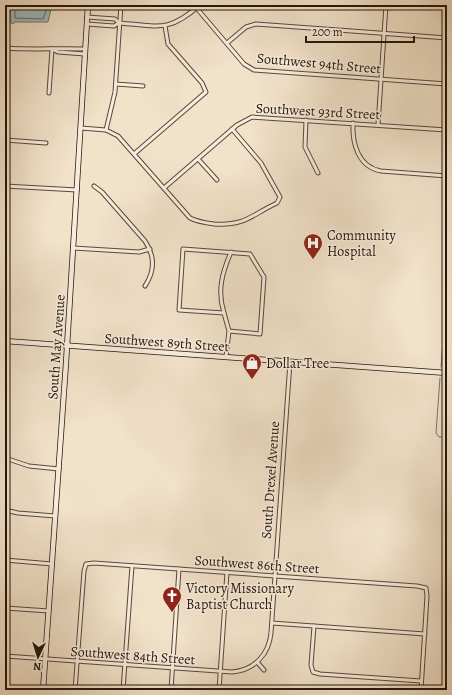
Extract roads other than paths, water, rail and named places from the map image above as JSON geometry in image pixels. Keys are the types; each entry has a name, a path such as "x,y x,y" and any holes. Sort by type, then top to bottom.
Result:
{"main road":[{"name":"South May Avenue","path":"43,690 59,468 88,5"},
{"name":"Southwest 89th Street","path":"5,342 447,373"}],"street":[{"path":"106,130 116,84 121,5"},
{"path":"87,24 114,26 119,23 165,26 178,22 195,7 200,5"},
{"path":"378,125 386,5"},
{"name":"Southwest 94th Street","path":"195,7 247,66 254,70 447,84"},
{"path":"87,17 114,19 119,23"},
{"path":"227,43 246,27 256,24 447,38"},
{"path":"134,154 205,93 205,88 202,83 168,42 165,26"},
{"path":"5,48 52,50 58,48 85,51"},
{"path":"49,93 52,50"},
{"path":"116,84 143,86"},
{"name":"Southwest 93rd Street","path":"164,188 232,129 244,120 255,117 447,130"},
{"path":"306,120 305,147 318,173"},
{"path":"353,124 354,146 364,162 371,168 384,172 447,176"},
{"path":"81,128 106,130 118,136 190,218 207,223 229,225 242,222 278,203 280,198 280,193 261,163 232,129"},
{"path":"5,140 46,143"},
{"path":"198,159 217,180"},
{"path":"5,186 77,190"},
{"path":"94,186 102,192 145,241 150,249 152,257 152,270 145,286"},
{"path":"73,248 139,252 150,249"},
{"path":"224,313 179,310 183,249 250,254 264,278 260,334 229,331"},
{"path":"226,357 229,331 221,303 221,282 223,269 232,252"},
{"name":"South Drexel Avenue","path":"272,623 290,362"},
{"path":"5,458 29,466 59,468"},
{"path":"5,510 18,513 55,516"},
{"path":"5,560 52,564"},
{"name":"Southwest 86th Street","path":"77,662 84,571 86,564 227,572 417,586 426,588 425,634"},
{"path":"123,690 132,566"},
{"path":"171,690 179,569"},
{"path":"219,690 227,572"},
{"path":"5,608 49,611"},
{"path":"272,623 425,634 421,690"},
{"name":"Southwest 84th Street","path":"5,656 220,672 240,671 257,662 268,649 272,623"},
{"path":"314,626 311,665 313,672 320,674 421,681"},
{"path":"75,690 77,662"},
{"path":"257,662 264,670"}],"water":[{"path":"11,5 52,5 48,22 16,22 12,24 10,20"}],"waterway":[{"path":"447,227 445,233 447,241 442,247 447,255"},
{"path":"441,367 444,327 447,322"},
{"path":"440,378 436,433 439,437 447,437"}],"place":[{"name":"Community Hospital","path":"313,260"},
{"name":"Dollar Tree","path":"252,380"},
{"name":"Victory Missionary Baptist Church","path":"172,613"}]}
